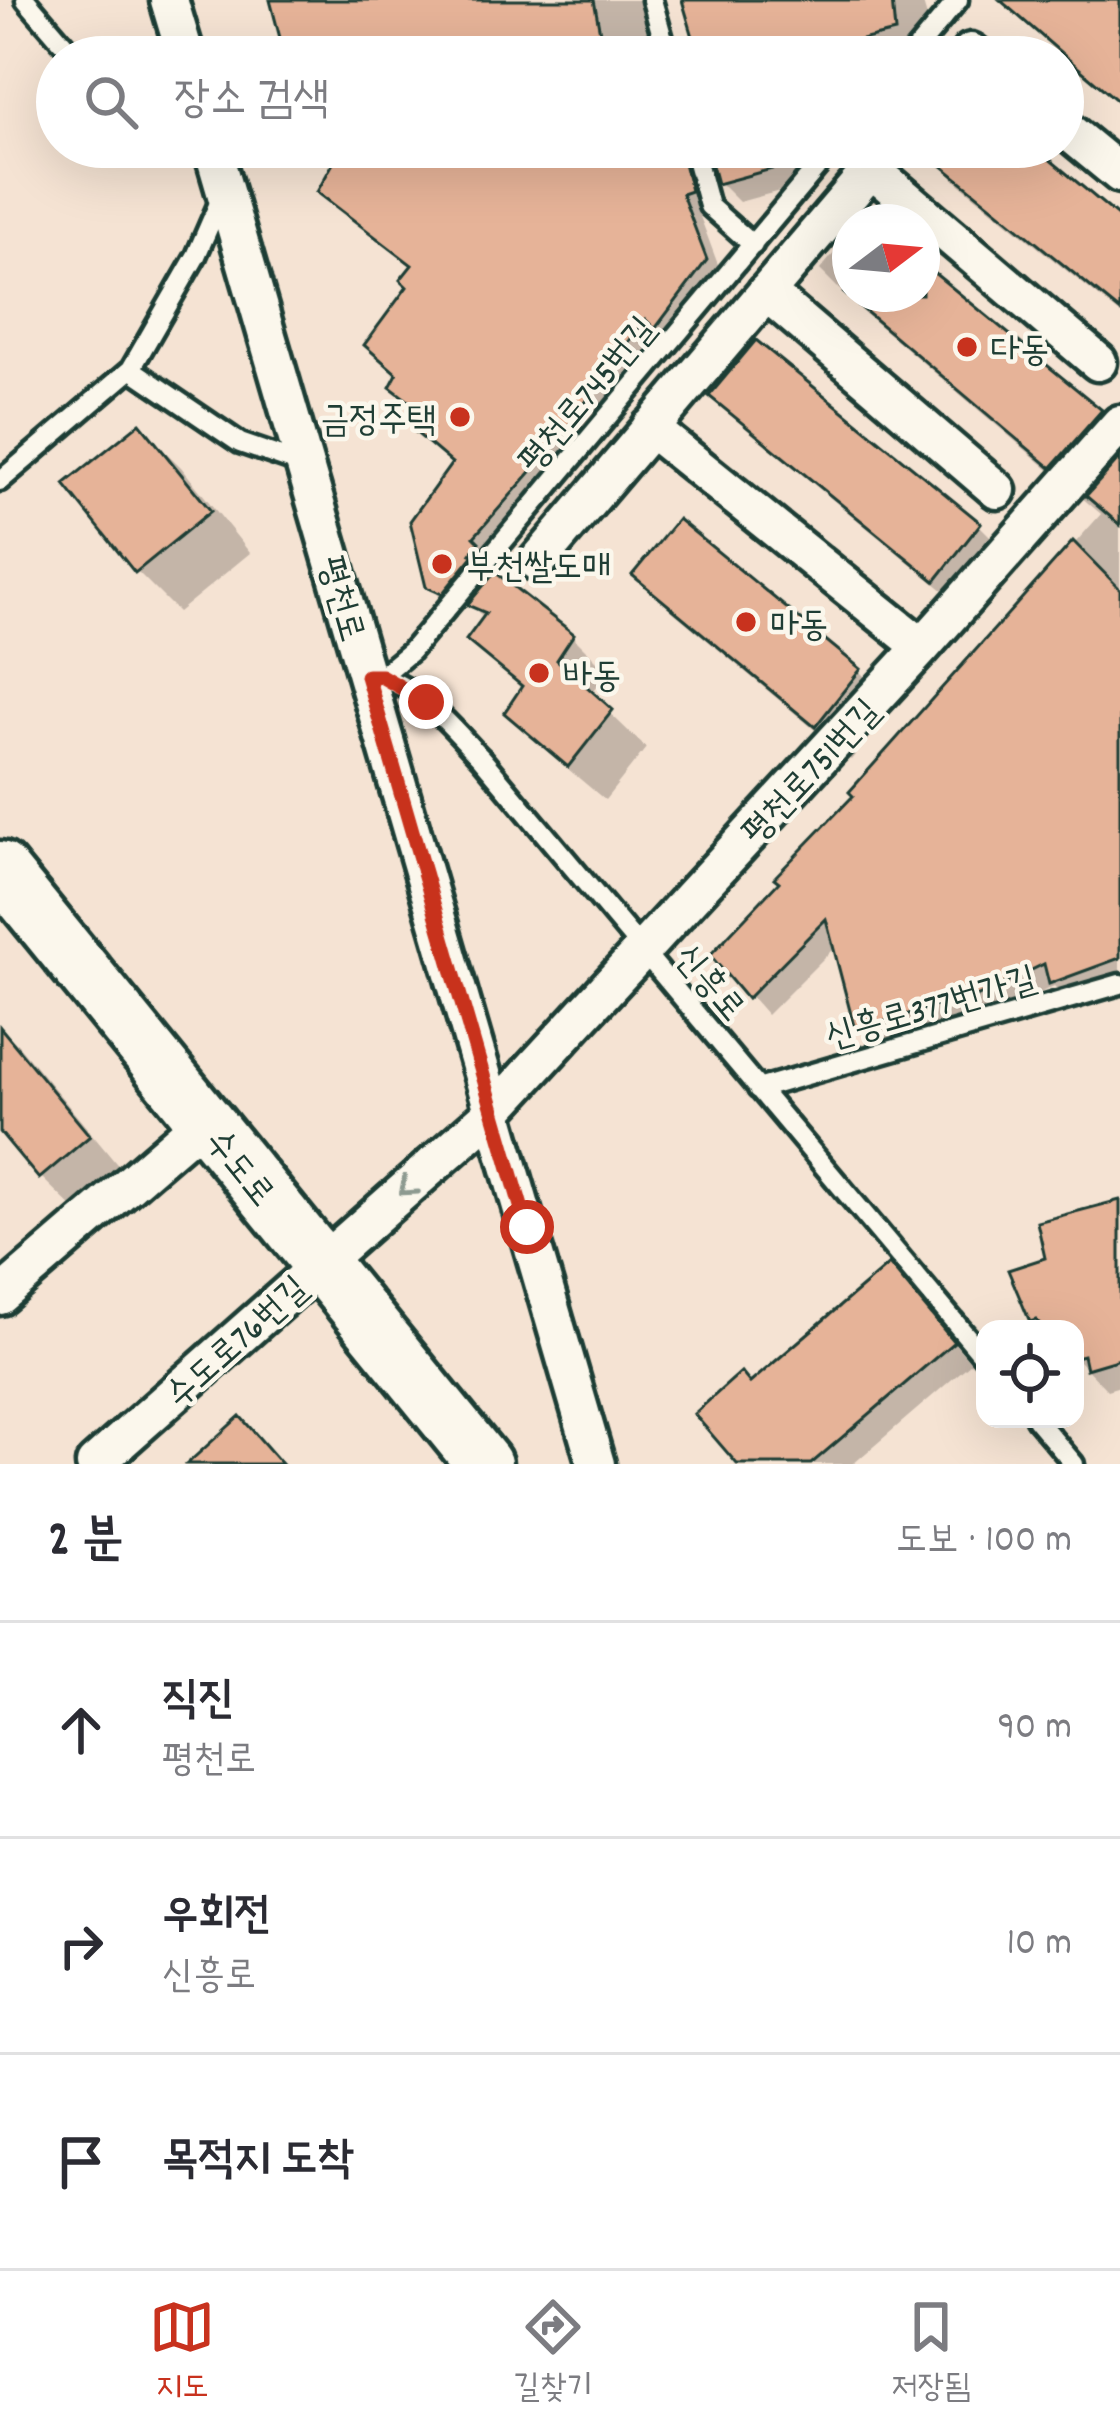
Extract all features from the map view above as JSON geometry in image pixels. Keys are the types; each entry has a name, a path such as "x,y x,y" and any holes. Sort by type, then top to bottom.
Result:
{"street":[{"path":"169,0 180,36"},
{"path":"1084,144 1120,174"},
{"name":"평천로","path":"218,168 305,466 374,676 493,1112 596,1464"},
{"path":"537,562 871,168"},
{"path":"891,168 1097,362"},
{"path":"766,292 998,490"},
{"name":"평천로751번길","path":"493,1112 922,647 1120,424"},
{"path":"650,428 922,647"},
{"name":"수도로","path":"0,868 484,1464"},
{"name":"수도로76번길","path":"95,1464 493,1112"},
{"path":"0,1296 204,1120"}],"lane":[{"path":"26,0 57,36"},
{"path":"652,0 662,36"},
{"path":"928,36 958,0"},
{"path":"699,168 709,206 753,244"},
{"name":"평천로745번길","path":"374,676 411,651 816,168"},
{"path":"0,481 131,369 196,256 225,190"},
{"path":"131,369 240,443 305,466"},
{"name":"신흥로","path":"374,676 426,702 482,758 976,1347"},
{"name":"신흥로377번가길","path":"758,1089 1120,984"},
{"path":"1044,1428 1074,1464"}],"building":[{"path":"270,0 594,0 601,36 279,36"},
{"path":"682,0 892,0 895,32 878,36 693,36"},
{"path":"1000,0 1120,0 1120,103 1084,73 1084,36 1042,36"},
{"path":"330,168 685,168 691,191 682,194 707,260 655,329 645,319 557,442 474,537 479,542 474,555 442,594 426,587 410,521 452,463 413,430 426,414 390,387 397,374 364,345 407,287 400,280 412,265 317,192"},
{"path":"713,168 776,168 717,184"},
{"path":"945,168 1060,168 1120,218 1120,311"},
{"name":"다동","path":"940,278 1102,410 1051,468 866,312 940,312"},
{"path":"756,340 981,523 935,581 709,396"},
{"path":"140,423 211,511 135,573 64,484"},
{"path":"1120,458 1120,525 1086,496"},
{"name":"마동","path":"678,519 861,669 815,727 632,575"},
{"path":"1073,541 1120,589 1120,958 1049,984 1044,964 970,1000 969,996 855,1030 826,919 747,999 710,955 779,882 774,878 853,796 849,792"},
{"name":"바동","path":"495,572 574,634 557,660 613,710 568,767 504,713 522,686 466,640 486,613 467,605"},
{"path":"0,1027 90,1136 39,1179 0,1132"},
{"path":"1120,1200 1120,1359 1086,1369 1084,1320 1029,1320 1008,1270 1045,1258 1037,1222"},
{"path":"889,1264 954,1342 811,1464 737,1464 694,1414 741,1372 750,1383"},
{"path":"240,1416 282,1464 187,1464"}],"place":[{"name":"다동","path":"967,347"},
{"name":"금정주택","path":"460,417"},
{"name":"부천쌀도매","path":"442,564"},
{"name":"마동","path":"746,622"},
{"name":"바동","path":"539,673"}],"route":[{"path":"426,702 381,676 367,676 527,1227"}]}
